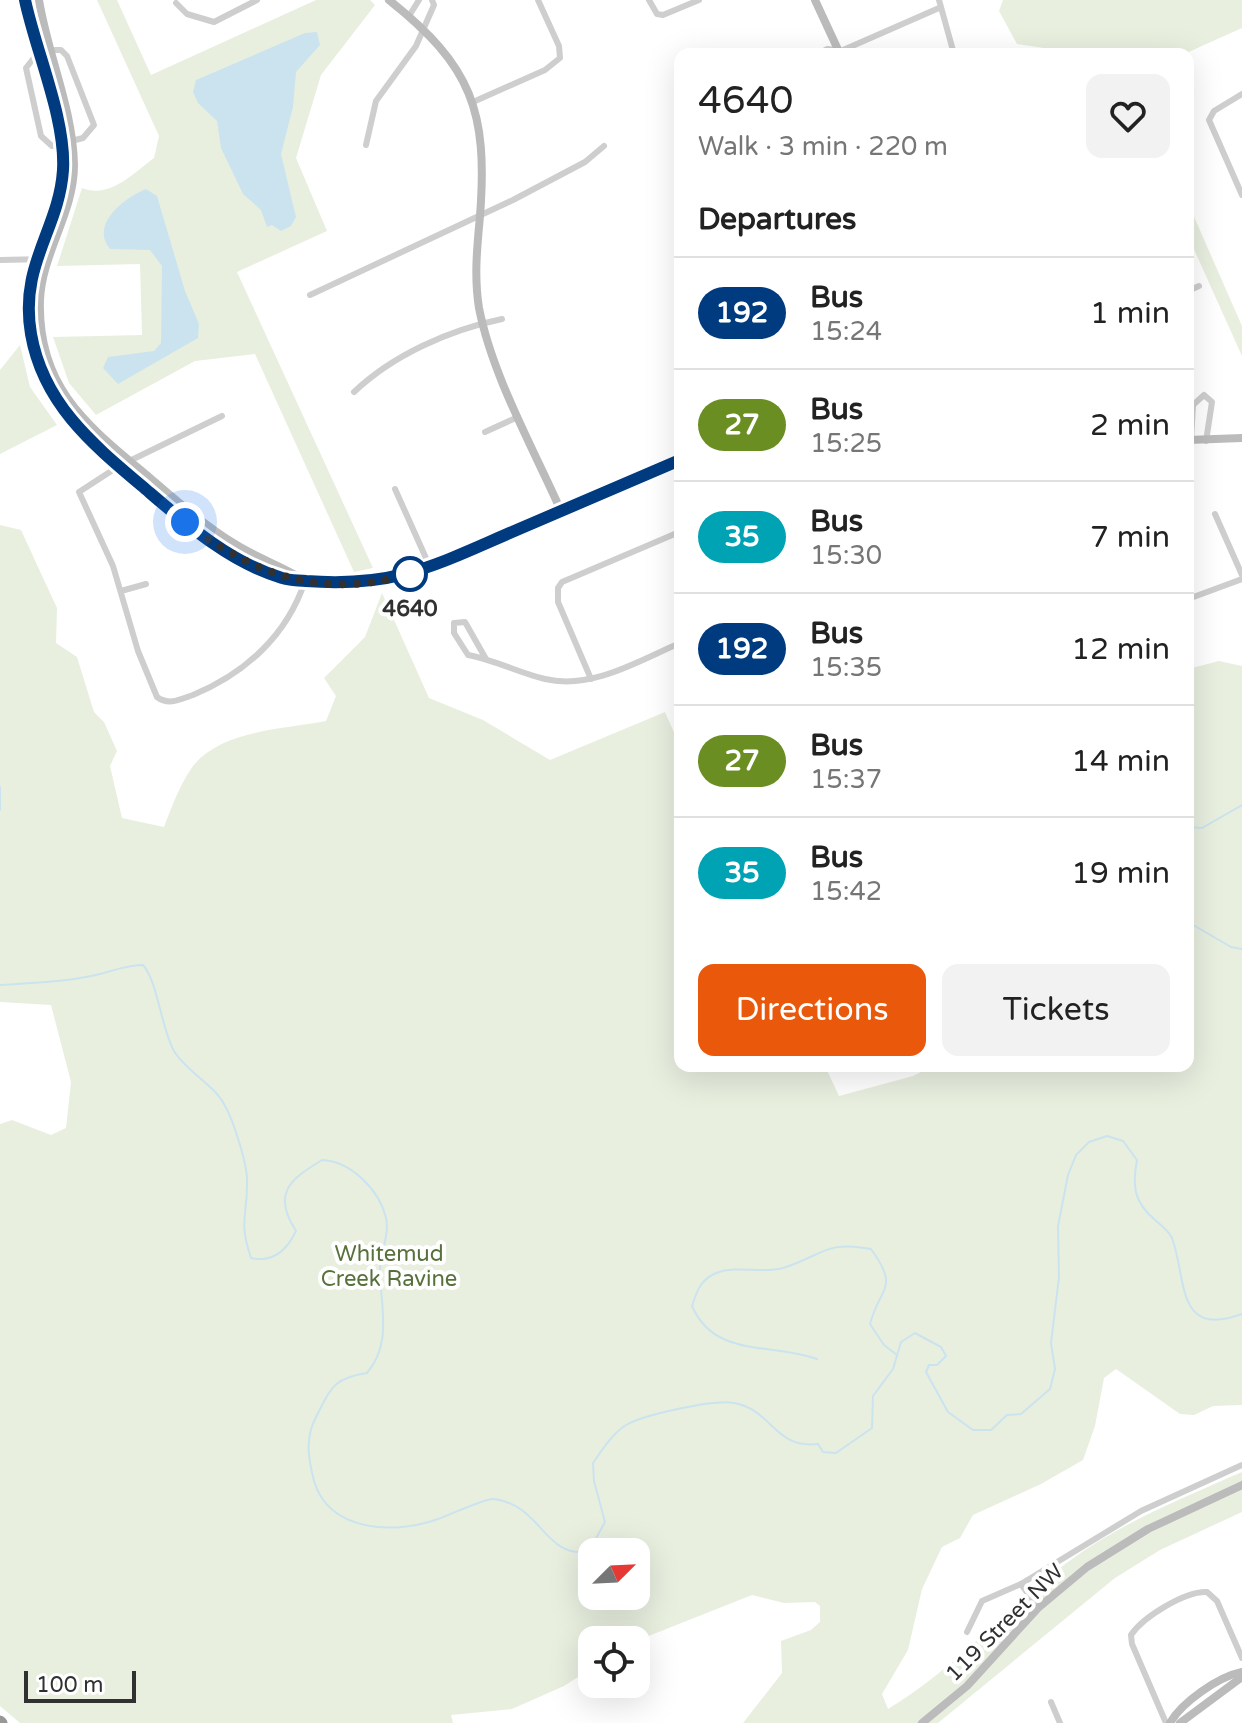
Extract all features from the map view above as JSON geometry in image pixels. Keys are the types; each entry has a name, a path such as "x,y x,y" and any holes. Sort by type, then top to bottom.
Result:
{"street":[{"path":"25,0 63,144 58,195 34,259 29,323 43,375 72,423 119,466 227,552 271,575 305,581 365,584 430,567 674,463"},
{"path":"39,0 48,53 73,140 71,190 47,259 40,296 40,322 53,374 79,416 214,531 305,581"},
{"path":"176,3 187,14 214,22 257,0"},
{"path":"389,0 424,29 450,58 473,102 483,152 476,273 483,323 561,511"},
{"path":"409,16 419,0"},
{"path":"366,145 367,126 376,101 416,46 434,5 432,0"},
{"path":"473,102 545,70 560,58 559,46 538,0"},
{"path":"649,0 657,14 663,15 699,0"},
{"path":"815,0 835,48"},
{"path":"847,48 939,4 952,48"},
{"path":"61,50 67,56 93,121 90,133 63,144 47,145 41,136 26,68 38,56 48,53 61,50"},
{"path":"1242,94 1214,111 1209,120 1242,195"},
{"path":"310,295 585,162 604,146"},
{"path":"0,260 47,259"},
{"path":"1194,288 1199,286"},
{"path":"354,392 388,363 483,323 502,319"},
{"path":"1194,404 1204,395 1212,402 1206,441"},
{"path":"222,416 119,466 79,492 121,591 157,697 167,702 221,682 253,659 291,614 305,581"},
{"path":"485,432 520,417"},
{"path":"1194,440 1242,438"},
{"path":"395,489 430,567"},
{"path":"1194,597 1242,577 1215,514"},
{"path":"591,679 558,602 558,588 562,582 674,534"},
{"path":"121,591 146,584"},
{"path":"486,659 465,622 454,623 454,633 465,653 549,680 591,679 674,645"},
{"name":"119 Street NW","path":"967,1632 982,1601 1021,1584 1130,1516 1242,1465"},
{"name":"119 Street NW","path":"922,1723 967,1686 1038,1608 1087,1567 1128,1540 1242,1485"},
{"path":"1021,1584 1038,1608"},
{"path":"1242,1658 1217,1601 1207,1592 1195,1593 1172,1605 1131,1635 1168,1723 1199,1695 1242,1675"},
{"path":"1180,1723 1242,1675"},
{"path":"1051,1702 1060,1723"}],"green space":[{"path":"97,0 117,0 151,75 316,0 370,0 375,5 321,75 296,158 327,231 237,272 373,568 354,572 255,354 195,361 96,415 69,383 53,337 142,335 140,264 57,266 82,188 92,191 111,188 129,177 154,158 159,136"},
{"path":"1003,0 1242,0 1242,28 1194,50 1044,48 1017,44 999,11"},
{"path":"1194,217 1242,326 1242,356 1194,249"},
{"path":"20,345 30,387 57,425 0,454 0,370"},
{"name":"Whitemud Creek Ravine","path":"0,525 21,530 57,608 56,643 77,657 94,712 104,722 117,751 110,766 122,818 164,827 184,780 205,754 220,745 255,733 326,721 336,696 324,678 365,637 382,593 429,698 483,720 550,760 665,712 674,732 674,1072 828,1072 839,1096 921,1072 1194,1072 1194,667 1219,661 1242,666 1242,1405 1213,1406 1194,1415 1180,1414 1116,1369 1104,1378 1095,1426 1083,1460 1041,1484 973,1515 960,1538 942,1547 922,1589 908,1650 882,1694 888,1709 935,1676 1045,1580 1109,1535 1242,1472 1242,1512 1160,1550 1115,1578 938,1723 743,1723 782,1673 781,1641 811,1630 820,1622 820,1606 815,1602 784,1603 752,1595 650,1635 650,1626 578,1626 578,1677 512,1709 451,1715 453,1723 20,1723 0,1706 0,1124 12,1120 51,1135 66,1128 71,1082 51,1005 0,1002"}],"water":[{"path":"317,32 320,45 296,72 293,107 281,154 296,217 291,226 281,231 272,225 267,227 261,210 243,194 221,148 217,121 198,103 193,92 196,80 305,33"},
{"path":"146,189 157,196 185,291 199,324 198,338 118,384 103,368 108,357 154,351 161,343 162,266 150,250 110,249 104,230 120,205"}],"waterway":[{"path":"0,787 0,810"},
{"path":"1194,827 1202,828 1242,805"},
{"path":"1194,925 1231,947 1242,949"},
{"path":"0,985 76,979 143,965 152,982 174,1051 219,1097 228,1111 246,1172 244,1226 251,1258 273,1257 288,1244 296,1231 285,1207 288,1189 301,1174 322,1160 353,1171 377,1197 387,1225 380,1266 383,1325 380,1350 367,1373 347,1378 334,1386 313,1425 309,1448 314,1481 322,1498 348,1520 366,1525 403,1527 421,1524 494,1499 510,1503 523,1511 562,1548 574,1552 589,1551 605,1522 594,1481 593,1463 626,1425 679,1409 711,1403 734,1403 757,1413 792,1441 818,1444 823,1452 836,1453 872,1428 873,1396 893,1369 901,1342 915,1333 941,1347 946,1356 937,1365 929,1365 926,1372 948,1412 973,1430 991,1430 1007,1415 1021,1414 1050,1389 1055,1369 1051,1343 1059,1277 1058,1226 1068,1175 1076,1155 1089,1142 1107,1136 1123,1141 1137,1160 1136,1193 1143,1207 1172,1238 1183,1286 1194,1311 1205,1318 1220,1320 1242,1314"},
{"path":"817,1359 746,1346 715,1334 702,1323 692,1306 700,1286 706,1279 724,1271 783,1268 843,1246 871,1249 880,1262 886,1280 870,1324 884,1345 897,1355"}],"bus line":[{"name":"192","path":"25,0 63,144 63,172 58,195 34,259 29,293 29,323 38,364 52,394 80,431 163,504 215,544 244,562 285,579 325,584 378,582 430,567 674,463"}],"place":[{"name":"4640","path":"410,574"}],"route":[{"path":"185,522 244,562 285,579 325,584 365,584 415,573 410,574"}]}
